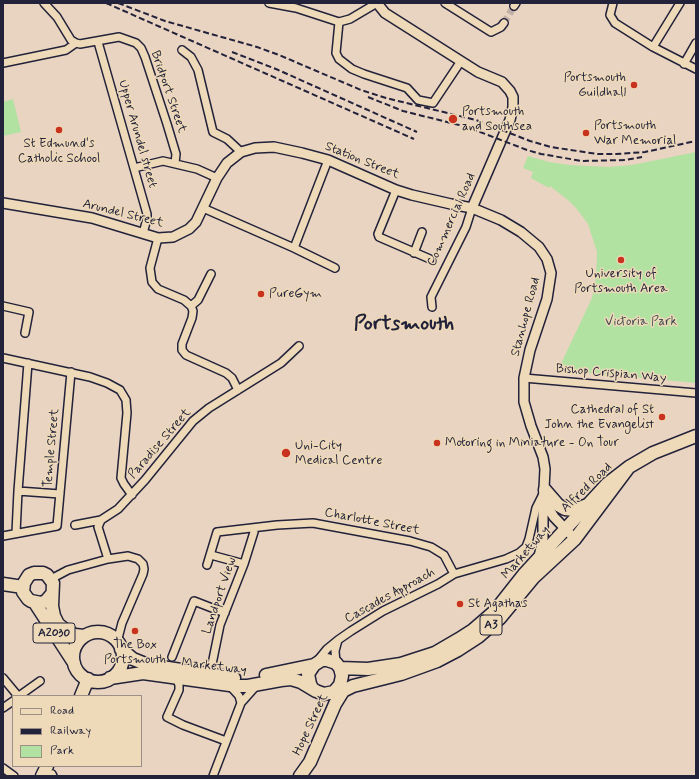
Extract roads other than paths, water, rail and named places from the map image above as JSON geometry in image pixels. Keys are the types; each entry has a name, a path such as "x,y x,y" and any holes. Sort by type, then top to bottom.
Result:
{"main road":[{"name":"Alfred Road","path":"563,532 607,484 629,467 653,453 696,436"},
{"name":"Alfred Road","path":"574,540 629,467"},
{"path":"545,490 558,505 564,509 574,510 588,504"},
{"name":"Marketway","path":"338,666 368,669 401,664 435,653 468,633 495,611 525,573 563,532"},
{"name":"Marketway","path":"394,675 437,661 478,637 500,618 534,577 574,540"},
{"path":"34,573 43,573 51,578 54,588 52,594 46,601 35,603 25,596 23,588 26,578 34,573"},
{"path":"3,584 23,588"},
{"name":"A2030","path":"52,594 52,606 54,616 58,624 68,632 75,635 84,636"},
{"name":"A2030","path":"35,603 74,663"},
{"path":"96,632 102,632 113,638 119,645 122,657 121,665 117,672 110,678 103,681 88,680 77,670 74,663 74,648 78,641 84,636 96,632"},
{"name":"Marketway","path":"119,645 133,659 148,665 242,678 258,677 315,663"},
{"path":"326,660 338,666 342,676 338,689 329,694 320,693 312,688 308,674 315,663 326,660"},
{"name":"Marketway","path":"110,678 143,673 243,686 291,679 312,688"},
{"name":"A3","path":"342,680 372,675 394,675"},
{"name":"Hope Street","path":"300,776 313,756 335,704 343,692 353,686 394,675"},
{"path":"81,695 88,680"}],"street":[{"path":"3,63 66,50 76,43 71,40 57,17 44,3"},
{"path":"269,3 296,8 339,22 350,19 377,3"},
{"name":"Commercial Road","path":"377,3 385,13 478,72 502,82 513,97 512,114 472,208 466,227 431,297 432,307"},
{"path":"445,3 491,32 501,27 504,23"},
{"path":"612,3 610,15 615,23 654,47 696,69"},
{"path":"654,47 680,3"},
{"path":"339,22 336,53 340,59 352,69 368,76 407,88 418,100 433,103 461,61"},
{"name":"Bridport Street","path":"76,43 98,42 119,37 136,43 141,48 167,124 176,154 176,163"},
{"name":"Upper Arundel street","path":"98,42 147,214 143,233"},
{"path":"684,64 696,43"},
{"path":"182,50 191,58 198,70 213,132 227,139 240,152"},
{"name":"Station Street","path":"240,152 255,148 274,147 302,152 328,160 396,190 472,208"},
{"name":"Arundel Street","path":"3,203 92,218 158,238 173,237 189,229 196,222 217,178 228,163 240,152"},
{"path":"294,248 328,160"},
{"path":"134,168 163,161 197,169 217,178"},
{"path":"396,190 378,234 379,237 430,259"},
{"path":"203,208 336,268"},
{"name":"Stanhope Road","path":"472,208 507,223 528,236 539,247 550,266 551,282 530,350 524,378 524,402 545,465 545,490"},
{"path":"414,252 422,232"},
{"path":"158,238 150,268 152,282 158,289 184,300 191,306 193,311 192,318 182,344 182,350 186,355 226,373 232,378 238,390"},
{"path":"191,306 198,300 211,274"},
{"path":"3,306 30,312 25,333"},
{"name":"Paradise Street","path":"101,520 118,509 130,492 193,421 209,408 281,363 299,346"},
{"path":"3,358 71,372 107,383 120,390 126,400 127,413 121,478 130,492"},
{"path":"3,536 16,533 28,363"},
{"name":"Temple Street","path":"16,533 57,526 71,372"},
{"name":"Bishop Crispian Way","path":"524,378 696,393"},
{"path":"545,490 546,502 550,510 563,532 574,540"},
{"path":"538,559 543,538 543,508 545,490"},
{"path":"454,574 506,559 519,553 526,547 530,539 536,508 545,490"},
{"path":"18,491 60,494"},
{"path":"75,525 101,520"},
{"path":"101,520 98,527 108,558"},
{"name":"Charlotte Street","path":"211,555 217,532 277,525 313,523 410,541 431,547 444,555 454,574"},
{"name":"Landport View","path":"210,674 220,625 244,564 254,528"},
{"path":"207,565 211,555 244,564"},
{"path":"51,578 68,570 108,558 128,556 134,557 143,564 143,574 122,624 119,645"},
{"name":"Cascades Approach","path":"315,663 328,649 350,631 383,611 438,584 454,574"},
{"path":"172,657 194,601 225,613"},
{"name":"Cascades Approach","path":"338,640 335,651 338,666"},
{"path":"176,677 179,690 167,717 183,725 226,741"},
{"path":"3,678 18,695"},
{"path":"20,695 40,681"},
{"path":"228,685 239,696 241,703"},
{"path":"213,776 241,703 257,685"},
{"path":"3,708 12,702"},
{"path":"3,768 14,776"}],"tunnel":[{"path":"504,23 514,6"}],"railway":[{"path":"106,3 414,139"},
{"path":"118,3 165,21 257,47 361,90 386,98 476,120 530,141 551,147 597,154 616,154 645,152 696,141"},
{"path":"232,52 276,69 417,132"},
{"path":"368,97 403,111 467,127 541,154 582,161 625,160 642,157"}],"place":[{"name":"Portsmouth Guildhall","path":"634,85"},
{"name":"Portsmouth and Southsea","path":"453,119"},
{"name":"St Edmund's Catholic School","path":"59,130"},
{"name":"Portsmouth War Memorial","path":"586,133"},
{"name":"University of Portsmouth Area","path":"621,260"},
{"name":"PureGym","path":"261,294"},
{"name":"Cathedral of St John the Evangelist","path":"662,417"},
{"name":"Motoring in Miniature - On Tour","path":"437,443"},
{"name":"Uni-City Medical Centre","path":"286,453"},
{"name":"St Agathas","path":"460,604"},
{"name":"The Box Portsmouth","path":"135,631"}],"district":[{"name":"Portsmouth","path":"404,325"}],"park label":[{"name":"Victoria Park","path":"641,322"}]}
